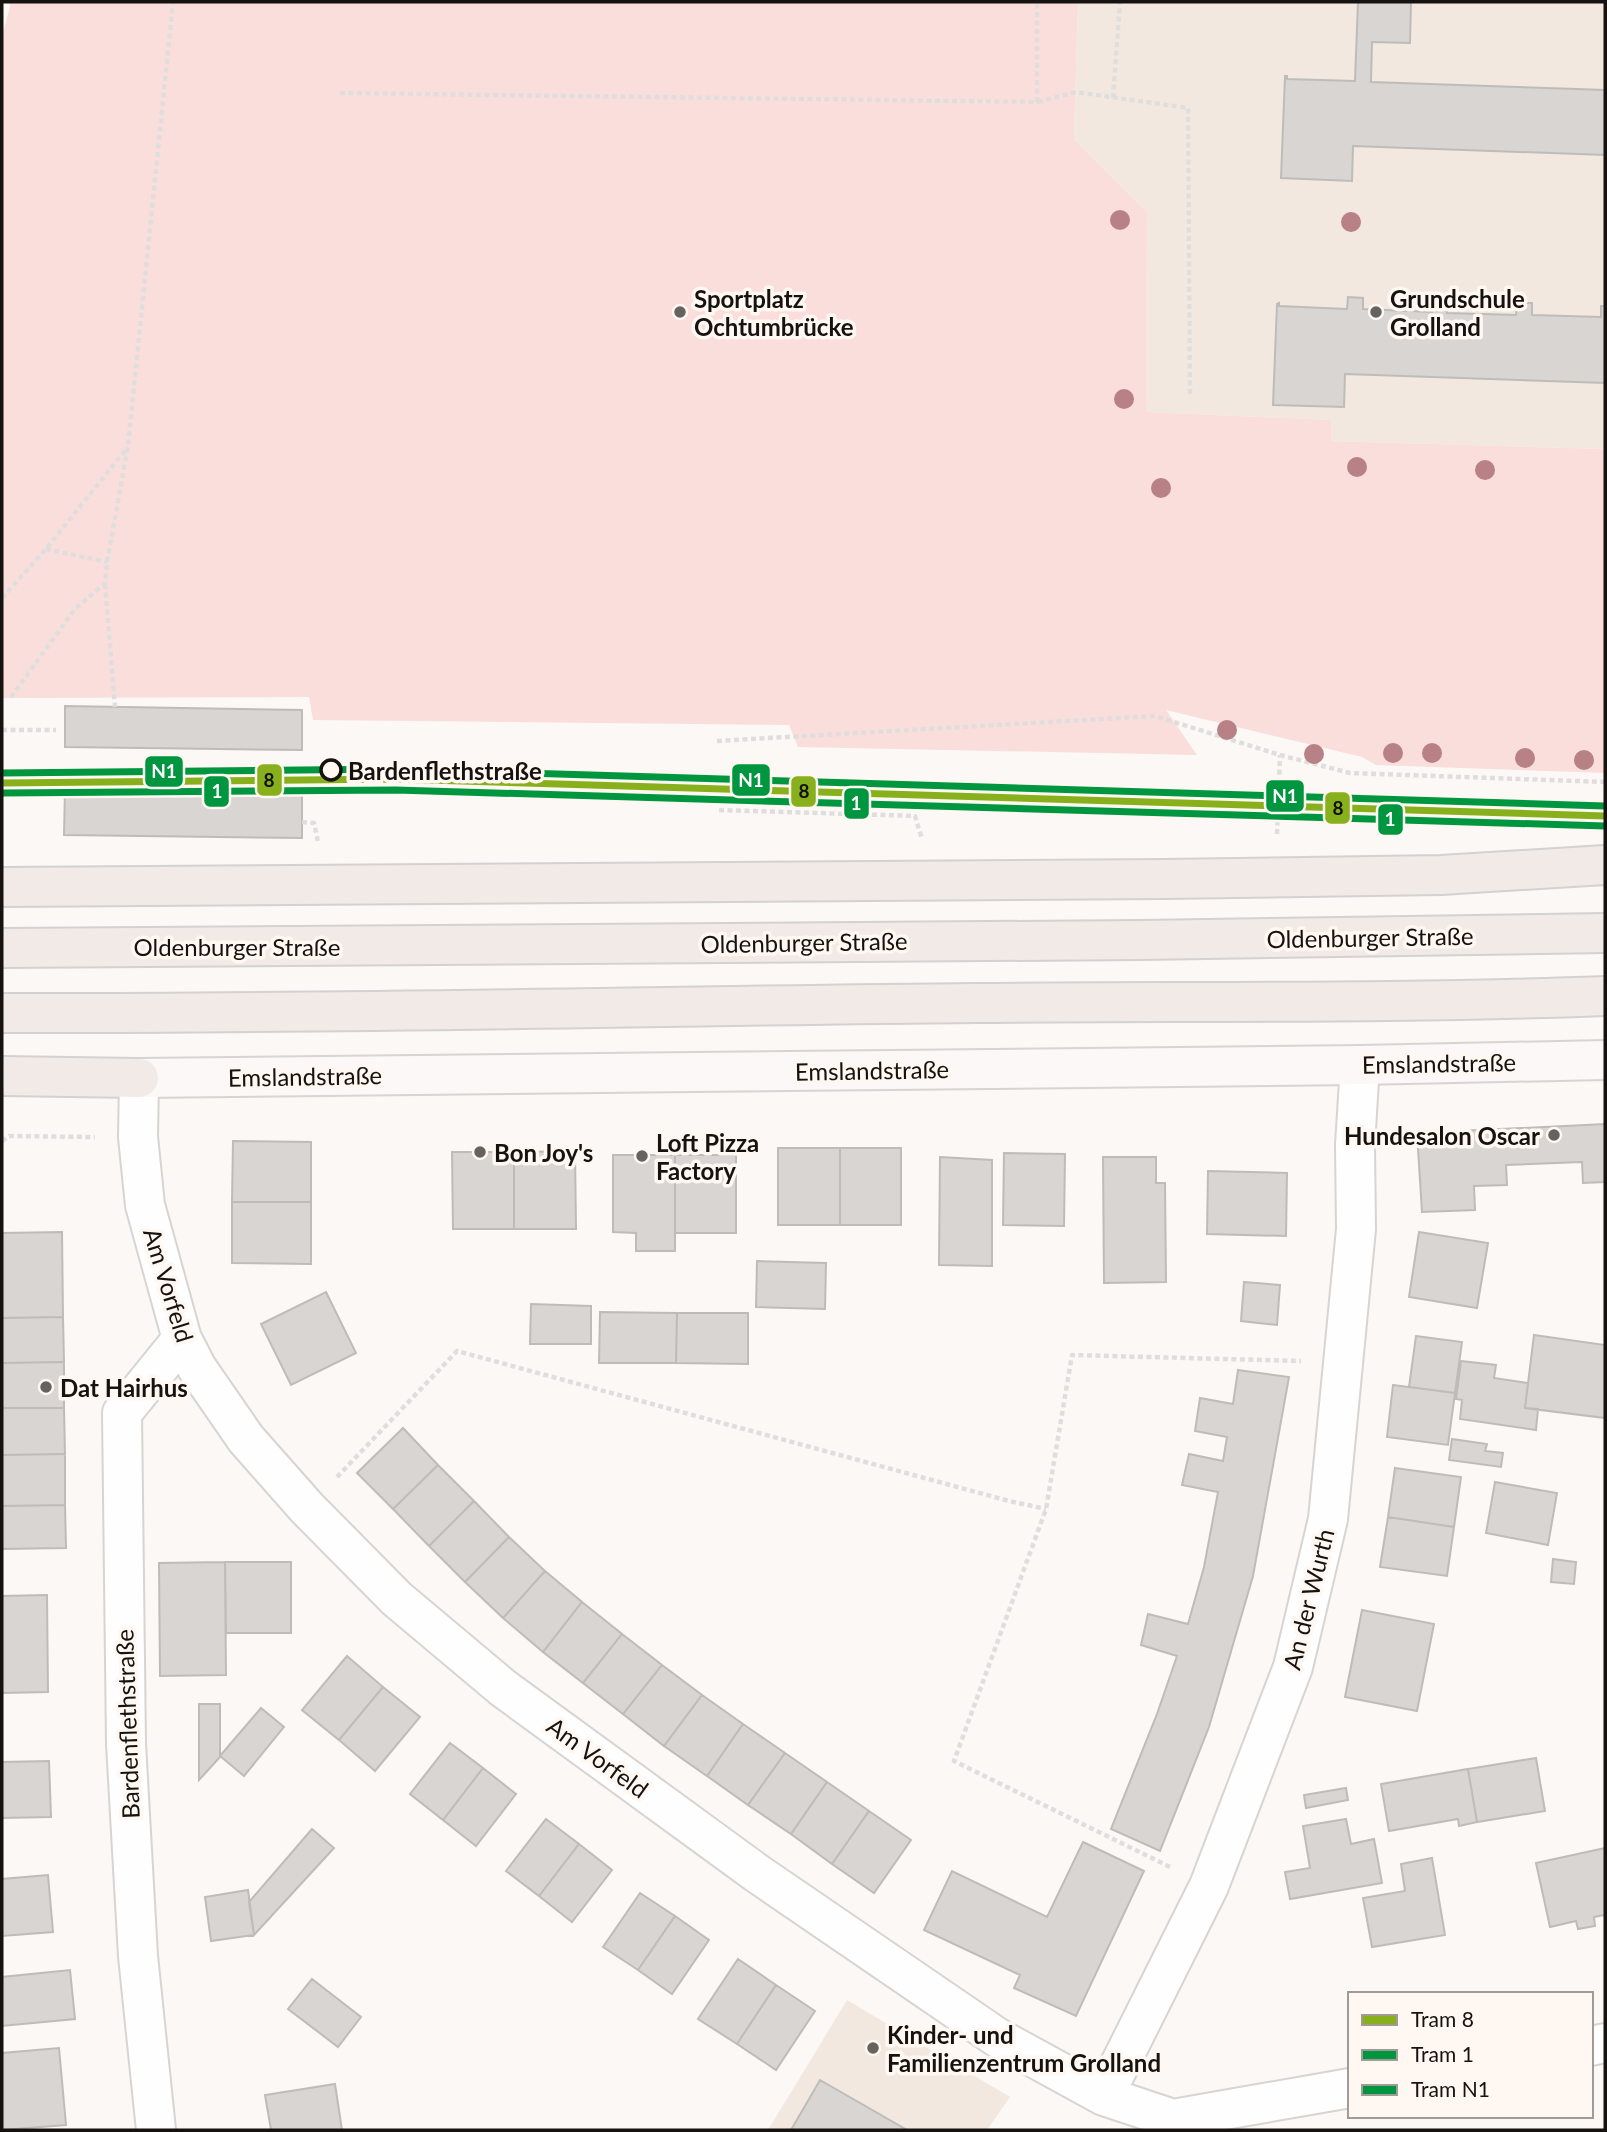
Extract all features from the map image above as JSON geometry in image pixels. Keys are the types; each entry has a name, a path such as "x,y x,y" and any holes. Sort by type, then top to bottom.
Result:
{"highway":[{"path":"2,887 1191,879 1441,875 1605,865"},
{"name":"Oldenburger Straße","path":"2,948 597,945 1591,934"},
{"path":"2,1013 979,1003 1401,1002 1592,997"},
{"path":"2,1076 139,1078"}],"street":[{"name":"Emslandstraße","path":"139,1078 1605,1060"},
{"name":"An der Wurth","path":"1104,2096 1209,1886 1293,1667 1328,1519 1356,1229 1355,1145 1360,1065"},
{"name":"Am Vorfeld","path":"139,1078 138,1137 145,1205 182,1339 214,1395 246,1439 307,1508 397,1599 503,1688 758,1874 986,2031 1104,2096 1173,2119 1348,2088"},
{"name":"Bardenflethstraße","path":"156,2130 138,1956 126,1744 122,1413 182,1339"}],"path":[{"path":"116,707 105,583 128,446 173,2"},
{"path":"1037,2 1037,102"},
{"path":"1113,98 1120,2"},
{"path":"340,93 1037,102 1076,92 1188,108 1189,395"},
{"path":"2,598 46,549 128,446"},
{"path":"46,549 107,562"},
{"path":"11,697 75,609 105,583"},
{"path":"717,741 1155,716 1280,755 1349,773 1605,782"},
{"path":"2,730 56,730"},
{"path":"1276,841 1280,755"},
{"path":"719,810 915,816 924,847"},
{"path":"302,822 314,823 319,850"},
{"path":"2,1141 9,1136 78,1136"},
{"path":"307,1508 457,1352 982,1494 1046,1508"},
{"path":"1209,1886 954,1761 1046,1508 1072,1355 1343,1362"}],"shaded area":[{"name":"Sportplatz Ochtumbrücke","path":"9,2 1078,2 1074,139 1147,212 1146,412 1331,420 1331,441 1605,449 1605,773 1376,765 1362,757 1166,710 1197,755 798,747 789,725 313,720 309,697 2,698 2,36"},
{"name":"Grundschule Grolland","path":"1078,2 1605,2 1605,449 1330,441 1330,420 1146,412 1147,212 1074,139"},
{"name":"Kinder- und Familienzentrum Grolland","path":"847,2000 1010,2097 987,2130 768,2130"}],"building":[{"path":"1358,2 1411,2 1410,43 1372,42 1371,82 1605,90 1605,155 1353,146 1352,181 1281,178 1285,76 1287,79 1355,81"},
{"path":"1348,297 1363,298 1363,309 1432,312 1432,299 1448,300 1447,313 1516,315 1517,303 1532,303 1532,315 1601,317 1601,306 1605,306 1605,383 1345,374 1344,407 1273,405 1277,304 1347,309"},
{"path":"65,706 302,710 302,750 65,747"},
{"path":"65,788 302,791 302,838 64,835"},
{"path":"1605,1124 1605,1182 1583,1183 1582,1162 1506,1165 1507,1185 1474,1186 1475,1210 1422,1212 1417,1133"},
{"path":"233,1141 311,1142 311,1202 232,1202"},
{"path":"778,1148 840,1148 840,1225 778,1225"},
{"path":"840,1148 901,1148 901,1225 840,1225"},
{"path":"575,1151 576,1229 514,1229 514,1152"},
{"path":"452,1152 514,1152 514,1229 453,1229"},
{"path":"1004,1153 1065,1154 1064,1226 1003,1225"},
{"path":"613,1155 675,1155 675,1251 636,1251 636,1233 613,1232"},
{"path":"675,1155 736,1155 736,1233 675,1233"},
{"path":"940,1157 992,1160 992,1266 939,1265"},
{"path":"1103,1157 1156,1157 1156,1183 1165,1183 1166,1282 1104,1283"},
{"path":"1208,1171 1287,1173 1286,1236 1207,1234"},
{"path":"232,1202 311,1202 311,1264 232,1263"},
{"path":"62,1232 63,1317 2,1318 2,1233"},
{"path":"1419,1232 1488,1243 1477,1308 1409,1297"},
{"path":"757,1261 826,1263 825,1309 756,1307"},
{"path":"1244,1282 1280,1285 1277,1325 1241,1321"},
{"path":"326,1292 356,1353 291,1385 261,1324"},
{"path":"531,1304 591,1306 591,1344 530,1344"},
{"path":"600,1312 677,1313 676,1363 599,1363"},
{"path":"677,1313 748,1313 748,1364 676,1363"},
{"path":"63,1317 64,1362 2,1363 2,1318"},
{"path":"1534,1335 1605,1345 1605,1418 1525,1408"},
{"path":"1416,1336 1462,1342 1455,1393 1409,1387"},
{"path":"1461,1361 1496,1365 1494,1378 1528,1383 1525,1408 1538,1409 1536,1430 1460,1419 1462,1400 1456,1399"},
{"path":"64,1362 64,1408 2,1408 2,1363"},
{"path":"1238,1370 1289,1377 1253,1576 1209,1727 1160,1851 1111,1829 1177,1656 1141,1645 1148,1614 1188,1624 1204,1567 1218,1492 1182,1485 1189,1454 1223,1461 1227,1437 1195,1431 1200,1398 1233,1404"},
{"path":"1393,1385 1455,1393 1448,1445 1387,1437"},
{"path":"2,1408 64,1408 65,1454 2,1455"},
{"path":"403,1428 438,1465 393,1509 357,1473"},
{"path":"1452,1439 1487,1444 1485,1451 1503,1453 1501,1467 1449,1460"},
{"path":"65,1454 65,1505 2,1506 2,1455"},
{"path":"438,1465 474,1501 429,1546 393,1509"},
{"path":"1395,1468 1461,1477 1454,1527 1388,1517"},
{"path":"1495,1482 1557,1493 1548,1545 1486,1533"},
{"path":"474,1501 509,1537 465,1582 429,1546"},
{"path":"65,1505 66,1548 2,1549 2,1506"},
{"path":"1388,1517 1454,1527 1447,1576 1380,1567"},
{"path":"509,1537 545,1571 503,1618 465,1582"},
{"path":"1553,1559 1576,1562 1574,1584 1551,1582"},
{"path":"225,1562 226,1675 160,1676 159,1563"},
{"path":"225,1562 291,1562 291,1633 226,1633"},
{"path":"545,1571 582,1602 543,1652 503,1618"},
{"path":"47,1595 48,1692 2,1693 2,1596"},
{"path":"582,1602 622,1634 583,1683 543,1652"},
{"path":"1362,1610 1434,1624 1417,1711 1345,1697"},
{"path":"622,1634 662,1665 623,1714 583,1683"},
{"path":"347,1656 383,1687 339,1740 302,1710"},
{"path":"662,1665 702,1695 664,1746 623,1714"},
{"path":"383,1687 420,1717 375,1771 339,1740"},
{"path":"702,1695 743,1724 707,1776 664,1746"},
{"path":"199,1704 220,1704 220,1757 199,1780"},
{"path":"261,1708 284,1727 244,1776 220,1756"},
{"path":"743,1724 785,1753 748,1805 707,1776"},
{"path":"450,1743 483,1768 443,1820 410,1794"},
{"path":"785,1753 827,1782 791,1834 748,1805"},
{"path":"1536,1758 1545,1811 1477,1822 1468,1769"},
{"path":"49,1761 51,1817 2,1818 2,1762"},
{"path":"483,1768 516,1794 476,1846 443,1820"},
{"path":"1468,1769 1477,1822 1459,1826 1458,1819 1389,1831 1381,1784"},
{"path":"827,1782 869,1811 832,1864 791,1834"},
{"path":"1346,1788 1348,1800 1306,1808 1304,1795"},
{"path":"869,1811 911,1840 874,1893 832,1864"},
{"path":"546,1819 579,1844 539,1896 506,1871"},
{"path":"1346,1819 1351,1844 1374,1839 1382,1883 1290,1899 1285,1872 1310,1868 1303,1826"},
{"path":"312,1829 334,1848 254,1935 249,1902"},
{"path":"1083,1842 1144,1871 1076,2016 1014,1988 1020,1975 924,1930 952,1871 1047,1917"},
{"path":"579,1844 612,1870 572,1922 539,1896"},
{"path":"1605,1848 1605,1915 1594,1917 1595,1926 1578,1929 1576,1921 1550,1927 1536,1863"},
{"path":"1432,1858 1445,1935 1372,1947 1363,1898 1405,1891 1401,1864"},
{"path":"48,1875 53,1932 2,1936 2,1879"},
{"path":"248,1890 254,1935 211,1941 205,1897"},
{"path":"640,1893 675,1916 638,1970 603,1947"},
{"path":"675,1916 709,1940 672,1994 638,1970"},
{"path":"738,1959 776,1985 737,2044 698,2019"},
{"path":"70,1970 75,2019 2,2026 2,1977"},
{"path":"312,1979 361,2017 338,2047 288,2009"},
{"path":"776,1985 815,2011 776,2070 737,2044"},
{"path":"59,2048 66,2125 2,2130 2,2053"},
{"path":"820,2080 907,2130 791,2130"},
{"path":"335,2084 342,2130 271,2130 265,2095"}],"tram line":[{"name":"N1","path":"2,773 396,769 1605,806"},
{"name":"8","path":"2,783 396,779 1605,816"},
{"name":"1","path":"2,793 396,790 1605,826"}],"place":[{"name":"Sportplatz Ochtumbrücke","path":"680,312"},
{"name":"Grundschule Grolland","path":"1376,312"},
{"name":"Bardenflethstraße","path":"331,770"},
{"name":"Hundesalon Oscar","path":"1554,1135"},
{"name":"Bon Joy's","path":"480,1152"},
{"name":"Loft Pizza Factory","path":"642,1156"},
{"name":"Dat Hairhus","path":"46,1387"},
{"name":"Kinder- und Familienzentrum Grolland","path":"873,2048"}]}
